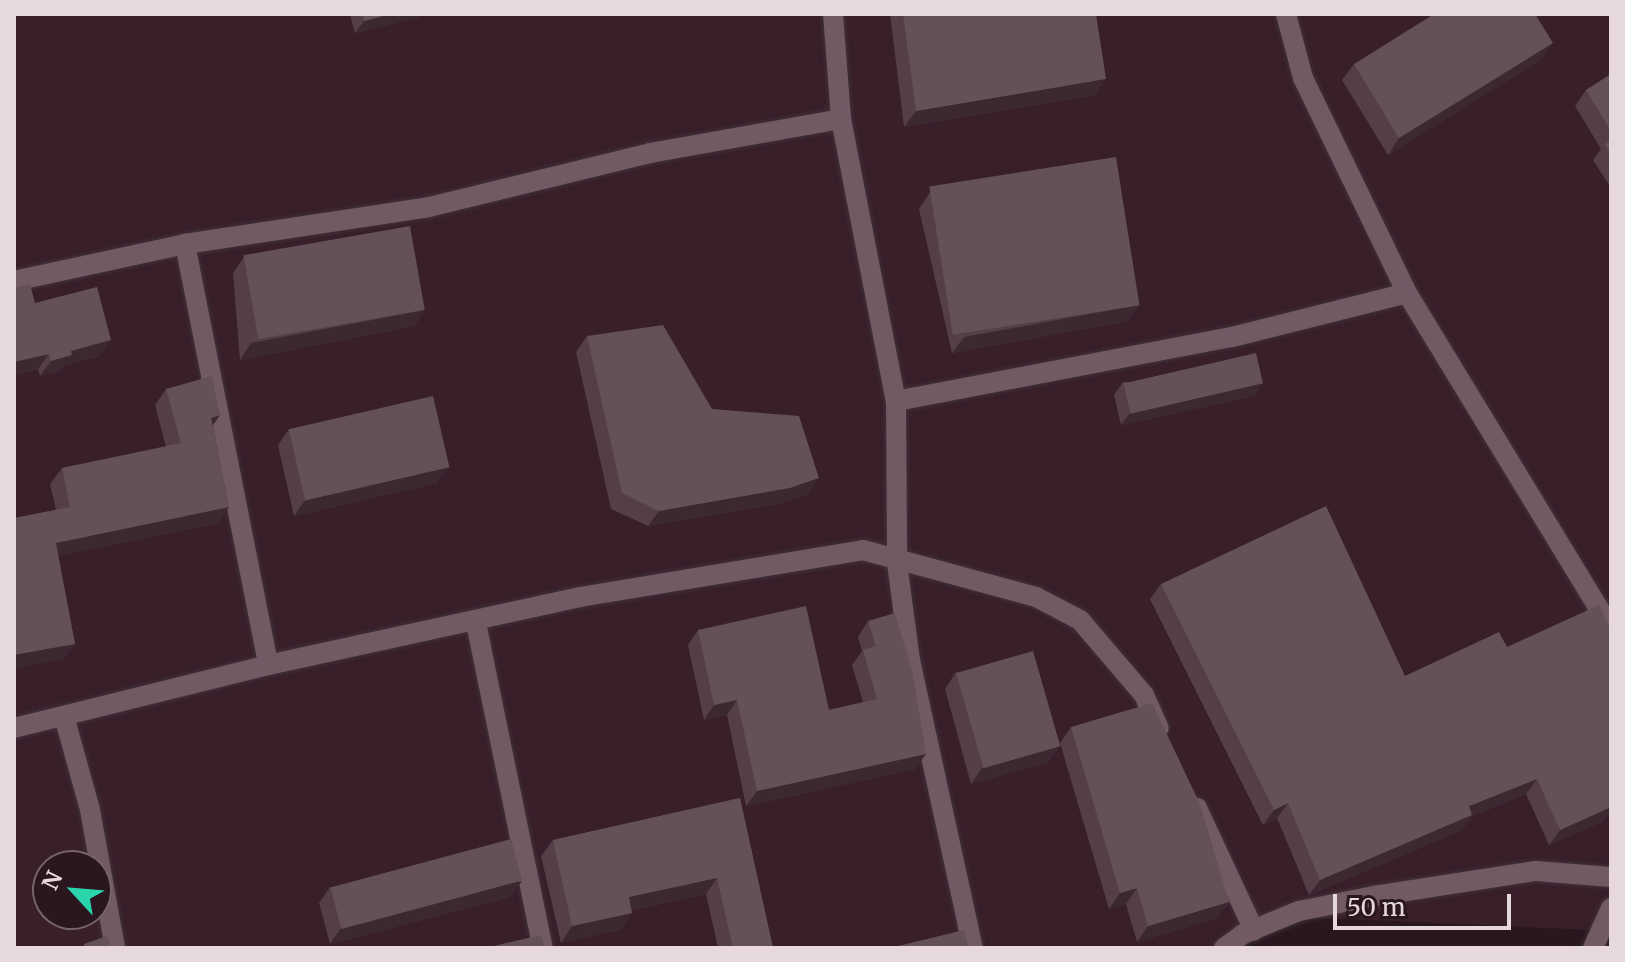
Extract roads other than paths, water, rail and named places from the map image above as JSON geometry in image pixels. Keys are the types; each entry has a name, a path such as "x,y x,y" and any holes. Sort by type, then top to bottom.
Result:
{"street":[{"path":"833,14 841,119 896,401 897,563 910,660 973,948"},
{"path":"1286,14 1303,78 1407,293 1611,629"},
{"path":"14,281 185,244 429,207 650,153 841,119"},
{"path":"185,244 268,665"},
{"path":"896,401 1232,337 1407,293"},
{"path":"14,728 268,665 476,623 594,594 863,550 897,563 1036,597 1080,620 1144,695 1170,750"},
{"path":"476,623 543,948"},
{"path":"64,716 90,810 115,948"},
{"path":"1189,792 1254,930"},
{"path":"1224,948 1254,930 1299,911 1536,871 1611,877"},
{"path":"1593,948 1611,908"}]}
